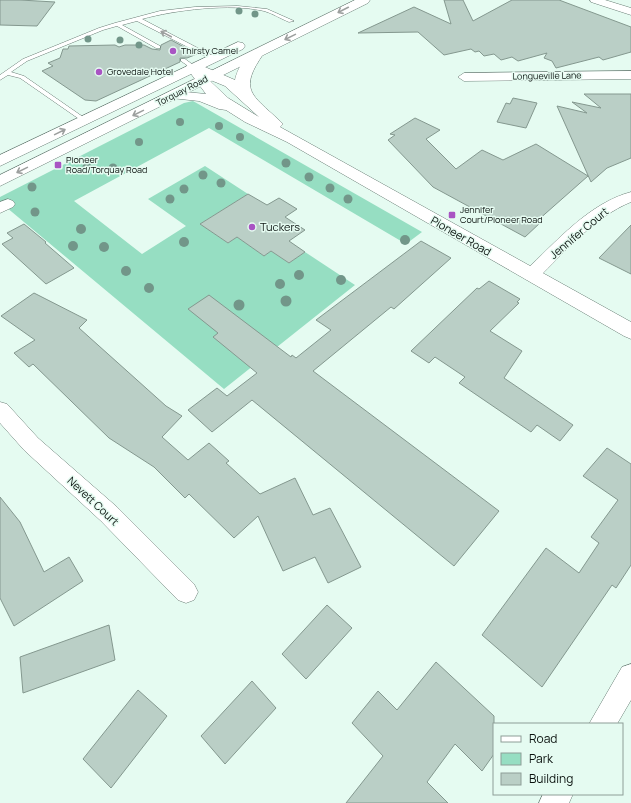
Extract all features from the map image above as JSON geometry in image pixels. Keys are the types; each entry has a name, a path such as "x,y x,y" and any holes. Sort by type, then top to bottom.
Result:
{"main road":[{"name":"Torquay Road","path":"0,181 176,95 364,0"},
{"path":"277,28 304,15"},
{"name":"Torquay Road","path":"0,162 84,120 188,64 213,58 249,41"},
{"path":"213,58 230,59 257,53"},
{"path":"252,103 242,87 242,77 244,70 257,53"},
{"name":"Pioneer Road","path":"188,64 207,79 238,113 292,139 631,331"},
{"name":"Pioneer Road","path":"207,79 230,83 292,139"},
{"path":"176,95 205,98 238,113"}],"street":[{"path":"595,0 631,12"},
{"name":"Longueville Lane","path":"464,77 631,75"},
{"name":"Jennifer Court","path":"531,275 595,218 622,199 631,197"},
{"name":"Nevett Court","path":"0,410 31,444 109,514 186,592"},
{"path":"603,723 631,676"}],"lane":[{"path":"0,78 25,60 101,29 160,13 195,8 238,7 265,10 292,21"},
{"path":"137,19 213,58"},
{"path":"116,24 158,47"},
{"path":"7,73 22,78 84,120"}],"green space":[{"path":"193,101 422,232 406,244 209,128 74,201 142,254 186,226 148,199 205,166 248,194 200,224 228,243 237,237 264,256 271,251 289,263 305,252 355,285 224,389 0,202 0,197 184,103"}],"building":[{"path":"0,0 55,2 37,26 0,25"},
{"path":"444,0 463,0 473,21 512,0 559,0 631,27 631,52 603,60 599,57 556,68 552,61 544,58 547,53 518,61 512,57 501,60 494,54 484,56 479,51 475,52 471,49 444,55 418,32 358,33 414,7 451,24"},
{"name":"Grovedale Hotel","path":"171,40 197,54 187,58 180,58 180,62 96,101 85,100 42,71 53,66 48,63 60,58 63,49 68,49 69,46 115,45 119,47 125,45 144,45 152,49 160,50 161,45"},
{"path":"584,94 631,94 631,158 607,168 591,182 557,106 587,113 572,102 601,108"},
{"path":"513,98 537,103 526,128 497,122 506,103 510,104"},
{"path":"415,118 440,130 426,139 456,169 482,150 503,160 536,144 588,176 537,221 540,223 525,237 433,187 388,140 395,135 390,134"},
{"name":"Tuckers","path":"248,194 267,205 279,198 297,209 285,217 305,230 289,241 305,252 289,263 271,251 264,256 237,237 228,243 200,224"},
{"path":"24,224 74,268 46,284 2,244 13,238 7,233"},
{"path":"631,225 631,274 599,258"},
{"path":"421,241 451,258 394,309 391,307 313,371 499,511 454,566 252,400 212,432 188,410 217,388 227,396 257,373 213,337 218,333 188,309 209,295 291,357 292,355 296,358 331,330 316,320"},
{"path":"489,281 520,299 517,302 519,303 490,331 522,351 504,378 573,425 560,441 537,425 531,432 459,383 465,377 435,357 429,363 411,351 477,288 479,289"},
{"path":"34,293 87,320 79,328 166,406 182,416 162,437 188,460 209,443 229,461 226,463 260,494 295,478 313,515 330,508 361,567 328,583 315,557 283,571 258,516 234,538 189,494 185,498 154,467 109,438 33,364 29,367 14,353 35,340 1,316"},
{"path":"607,448 631,464 631,565 616,588 612,585 542,687 482,635 546,548 579,573 599,543 591,537 618,500 583,476"},
{"path":"0,497 20,522 44,572 69,557 83,581 14,626 0,598"},
{"path":"327,605 352,628 306,679 282,654"},
{"path":"109,625 115,660 23,693 20,657"},
{"path":"436,662 494,716 493,755 482,771 455,744 427,782 448,803 346,803 383,756 352,723 378,691 397,710"},
{"path":"252,681 276,708 225,764 201,736"},
{"path":"138,690 167,716 111,788 83,759"}],"place":[{"name":"Thirsty Camel","path":"173,51"},
{"name":"Grovedale Hotel","path":"99,72"},
{"name":"Pioneer Road/Torquay Road","path":"58,165"},
{"name":"Jennifer Court/Pioneer Road","path":"452,215"},
{"name":"Tuckers","path":"252,227"}]}
